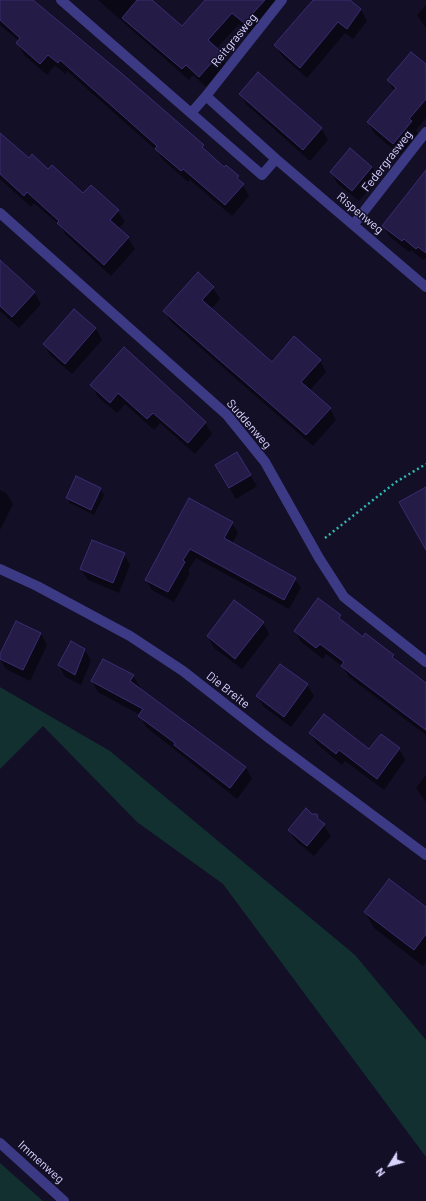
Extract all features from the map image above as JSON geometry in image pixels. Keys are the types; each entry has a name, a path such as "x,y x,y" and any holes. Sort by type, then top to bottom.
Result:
{"street":[{"path":"61,0 262,174 276,159"},
{"name":"Reitgrasweg","path":"206,96 282,0"},
{"path":"192,112 206,96"},
{"name":"Rispenweg","path":"206,96 276,159 426,287"},
{"name":"Federgrasweg","path":"354,224 426,132"},
{"name":"Suddenweg","path":"0,213 227,415 265,462 313,547 344,597 426,662"},
{"name":"Die Breite","path":"0,569 37,586 130,636 177,667 426,855"},
{"name":"Immenweg","path":"0,1143 64,1201"}],"path":[{"path":"313,547 396,482 426,464"}],"green space":[{"path":"0,687 110,751 355,955 426,1040 426,1157 223,884 137,822 43,726 0,769"},
{"path":"0,1163 43,1201 0,1201"}],"building":[{"path":"0,0 33,0 120,72 204,145 202,147 224,167 226,165 239,176 237,178 244,184 225,205 183,169 181,171 155,149 157,146 60,60 58,63 48,55 40,64 16,43 20,38 0,20"},
{"path":"137,0 152,0 182,26 205,0 265,0 244,23 232,13 208,40 221,52 199,77 186,65 182,69 122,18"},
{"path":"313,0 350,0 361,9 347,29 338,22 300,68 274,45"},
{"path":"411,52 426,64 426,99 409,119 412,121 393,144 367,122 396,88 387,80"},
{"path":"258,72 322,128 303,150 239,94"},
{"path":"0,133 29,158 32,154 48,169 52,165 83,193 91,185 119,210 110,220 129,237 104,265 57,223 59,221 27,192 24,196 0,174"},
{"path":"350,148 372,167 352,191 330,172"},
{"path":"426,170 426,253 418,247 416,249 404,239 402,241 382,226"},
{"path":"0,260 35,292 12,317 0,306"},
{"path":"198,272 214,287 202,300 272,362 294,336 321,360 301,382 331,408 306,435 163,311"},
{"path":"74,309 96,328 65,364 43,344"},
{"path":"124,347 206,422 188,443 153,413 147,419 118,393 110,403 90,385"},
{"path":"237,452 251,475 229,488 215,465"},
{"path":"76,476 101,488 91,510 66,498"},
{"path":"426,487 426,550 399,502"},
{"path":"189,498 233,522 224,538 296,578 284,600 190,549 183,560 185,562 168,592 145,580"},
{"path":"92,540 125,553 113,583 80,569"},
{"path":"318,598 341,615 339,618 363,637 365,633 394,655 392,657 426,683 426,730 341,666 344,662 320,644 316,648 294,631"},
{"path":"234,600 264,622 235,659 207,636"},
{"path":"16,621 41,633 23,670 0,659 0,654"},
{"path":"71,641 85,649 75,675 58,665"},
{"path":"103,659 134,675 130,681 246,767 230,788 174,745 175,743 138,716 143,709 91,681"},
{"path":"280,664 308,684 284,717 256,696"},
{"path":"324,714 369,749 381,734 400,748 377,779 339,750 336,754 309,733"},
{"path":"306,808 312,814 317,814 318,819 325,824 307,846 288,830"},
{"path":"389,879 426,907 426,934 414,950 364,912"}]}
